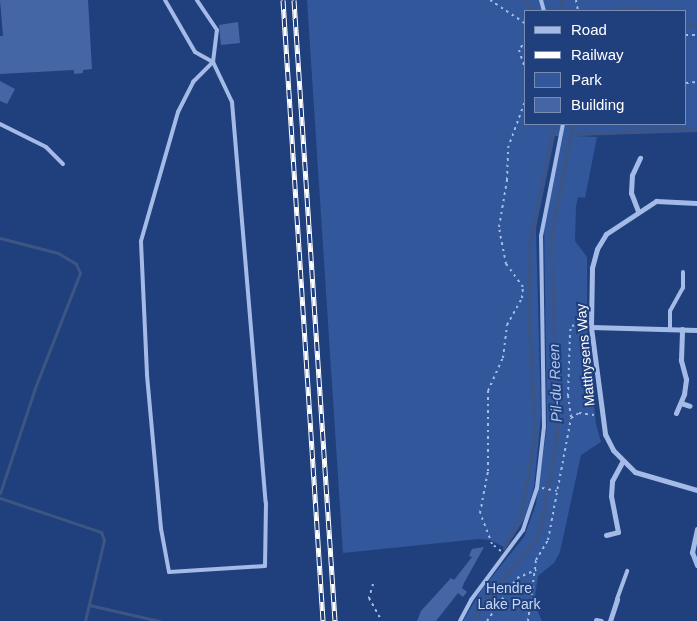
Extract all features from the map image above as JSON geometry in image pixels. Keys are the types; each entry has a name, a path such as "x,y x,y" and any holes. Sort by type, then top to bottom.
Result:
{"street":[{"path":"638,210 631,193 632,175 640,158"},
{"name":"Matthysens Way","path":"697,203 663,200 638,210 606,234 596,249 592,268 591,324 605,434 622,462 652,480 697,490"},
{"path":"591,324 697,330"},
{"path":"676,413 681,402 686,379 681,360 682,329"},
{"path":"681,402 690,406"},
{"path":"606,535 618,532 611,496 612,481 622,462"},
{"path":"697,529 692,552 697,565"},
{"path":"610,621 617,599"}],"lane":[{"path":"165,0 195,52 213,62"},
{"path":"197,0 217,30 213,62 232,102 266,503 265,566 169,572 161,529 147,374 141,241 178,112 193,82 213,62"},
{"path":"0,124 46,147 63,164"},
{"path":"460,621 471,600 507,555 528,520 542,453 544,379 541,236 563,125"},
{"path":"670,329 670,311 683,288 683,272"},
{"path":"617,599 627,571"}],"path":[{"path":"490,0 524,23"},
{"path":"576,0 578,10"},
{"path":"524,43 519,50 524,65"},
{"path":"507,555 492,544 480,513 488,471 488,391 503,358 507,325 522,298 523,287 506,264 499,227 507,180 508,148 524,102"},
{"path":"528,621 536,560 548,540 571,418 568,396 570,331 579,322 591,324"},
{"path":"571,418 579,413 602,415"},
{"path":"542,488 557,491"},
{"path":"487,621 517,578 536,570"},
{"path":"373,584 369,598 382,621"}],"green space":[{"name":"Hendre Lake Park","path":"307,0 697,0 697,132 576,136 597,137 585,198 578,197 576,206 575,241 587,257 587,340 596,424 601,442 581,455 560,552 554,563 538,576 534,603 542,621 463,621 482,589 524,537 536,504 547,426 544,220 563,136 555,136 536,228 541,415 534,487 525,518 506,548 490,540 479,539 343,553"}],"building":[{"path":"0,0 88,0 92,69 74,74 74,70 0,74 0,36 3,36"},
{"path":"238,22 240,43 221,45 219,25"},
{"path":"0,81 15,89 7,104 0,101"},
{"path":"484,547 464,583 462,588 467,592 463,597 458,593 436,621 417,621 421,611 451,578 454,580 472,557 469,556 472,549"}],"waterway":[{"path":"525,0 532,10"},
{"name":"Pil-du Reen","path":"561,0 564,10"},
{"path":"616,10 627,7 646,10"},
{"path":"687,25 697,26"},
{"path":"504,548 520,518 535,435 528,305 530,240 554,125"},
{"name":"Pil-du Reen","path":"473,621 487,598 536,539 542,519 557,436 551,235 573,125"},
{"path":"571,134 697,128"},
{"path":"0,238 58,253 76,264 80,273 35,388 0,493"},
{"path":"0,498 101,532 104,540 85,621"},
{"path":"89,605 159,621"}],"railway":[{"path":"283,0 323,621"},
{"path":"294,0 335,621"}]}
